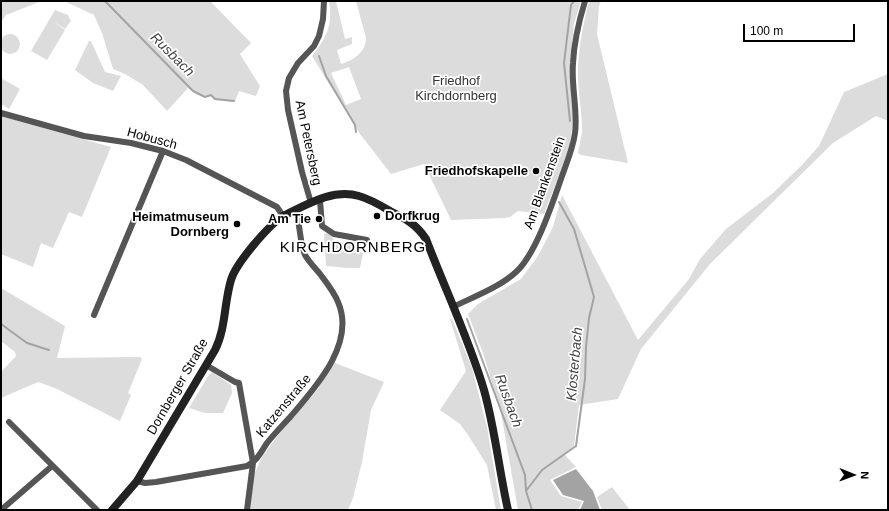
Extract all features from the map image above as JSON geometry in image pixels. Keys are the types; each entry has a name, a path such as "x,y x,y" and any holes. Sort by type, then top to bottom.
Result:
{"street":[{"name":"Am Petersberg","path":"311,204 288,110 286,92 290,78 298,63 314,46 319,36 323,19 324,1"},
{"name":"Am Blankenstein","path":"453,307 503,281 517,271 529,256 547,218 569,156 575,134 576,116 572,64 578,24 585,1"},
{"name":"Hobusch","path":"1,113 84,136 131,143 163,151 186,160 277,207 283,216"},
{"path":"94,315 163,151"},
{"name":"Dornberger Straße","path":"112,510 137,481 206,365 220,338 231,281 236,270 270,226 283,216 336,194 358,195 369,199 414,224 426,239 476,366 490,414 508,510"},
{"path":"320,200 322,226 334,234 367,240"},
{"name":"Katzenstraße","path":"253,463 267,443 316,387 336,353 341,337 342,323 338,302 322,276 305,254 296,210"},
{"path":"206,365 239,383 253,463 247,510"},
{"path":"9,422 98,510"},
{"path":"137,481 145,483 156,482 247,466 253,463"},
{"path":"1,510 52,466"}],"green space":[{"path":"1,1 39,2 6,15 1,22"},
{"path":"64,1 210,1 251,43 240,54 260,86 256,96 239,91 235,102 215,100 212,96 198,95 188,88 167,111 143,85 125,74 113,69 102,33 94,15"},
{"name":"Friedhof Kirchdornberg","path":"329,1 336,1 345,39 352,37 352,44 337,50 341,64 355,58 362,51 365,43 366,38 356,1 581,1 574,24 570,65 573,114 570,146 544,214 518,211 510,217 505,218 451,220 424,164 391,174 360,134 312,56 322,43 328,30 330,9","holes":["349,67 361,99 346,105 331,73"]},
{"path":"589,1 601,1 599,6 597,34 628,163 581,155 578,153 582,132 578,65 583,28"},
{"path":"55,10 68,15 71,21 65,29 53,21 65,30 47,60 31,51"},
{"path":"10,34 17,37 20,44 17,51 10,54 3,51 0,44 3,37"},
{"path":"89,41 91,41 105,72 121,76 113,91 93,83 75,70"},
{"path":"888,74 888,121 876,116 833,143 710,264 641,349 618,399 579,405 574,446 564,454 576,467 550,480 561,496 582,502 578,510 518,510 501,413 483,353 468,314 478,304 521,279 538,256 553,227 562,195 638,340 689,279 700,259 726,229 773,193 819,146 844,92"},
{"path":"1,78 20,89 9,109 1,104"},
{"path":"1,116 111,147 82,217 69,212 53,248 41,243 33,267 1,254"},
{"path":"327,233 331,235 334,240 346,243 348,240 359,242 360,252 363,253 360,268 326,266 324,234"},
{"path":"1,288 65,326 57,358 140,357 142,359 128,393 131,395 120,421 55,388 38,382 1,398 1,372 16,356 15,352 1,341"},
{"path":"450,319 452,319 472,368 487,427 501,510 496,510 487,465 460,424 440,410 466,371"},
{"path":"340,350 335,363 384,382 371,410 362,462 353,498 348,510 250,510 253,477 262,457 279,434 318,389"},
{"path":"212,372 231,385 232,393 223,413 205,413 189,408 208,376"},
{"path":"612,487 630,510 602,510 597,497"}],"shaded area":[{"path":"576,469 593,491 600,510 580,510 584,501 563,495 553,480"}],"waterway":[{"name":"Rusbach","path":"105,1 193,91 205,97 211,95 215,99 234,101"},
{"name":"Klosterbach","path":"570,121 564,63 571,5 574,1"},
{"path":"319,56 326,76 355,125 356,132"},
{"name":"Klosterbach","path":"532,510 526,491 542,470 576,446 585,379 589,318 594,297 574,229 559,202"},
{"name":"Rusbach","path":"467,319 525,475 526,491"},
{"path":"1,324 27,343 49,350"}],"place":[{"name":"Friedhofskapelle","path":"536,171"},
{"name":"Dorfkrug","path":"377,216"},
{"name":"Am Tie","path":"319,219"},
{"name":"Heimatmuseum Dornberg","path":"237,224"}],"district":[{"name":"KIRCHDORNBERG","path":"353,248"}]}
